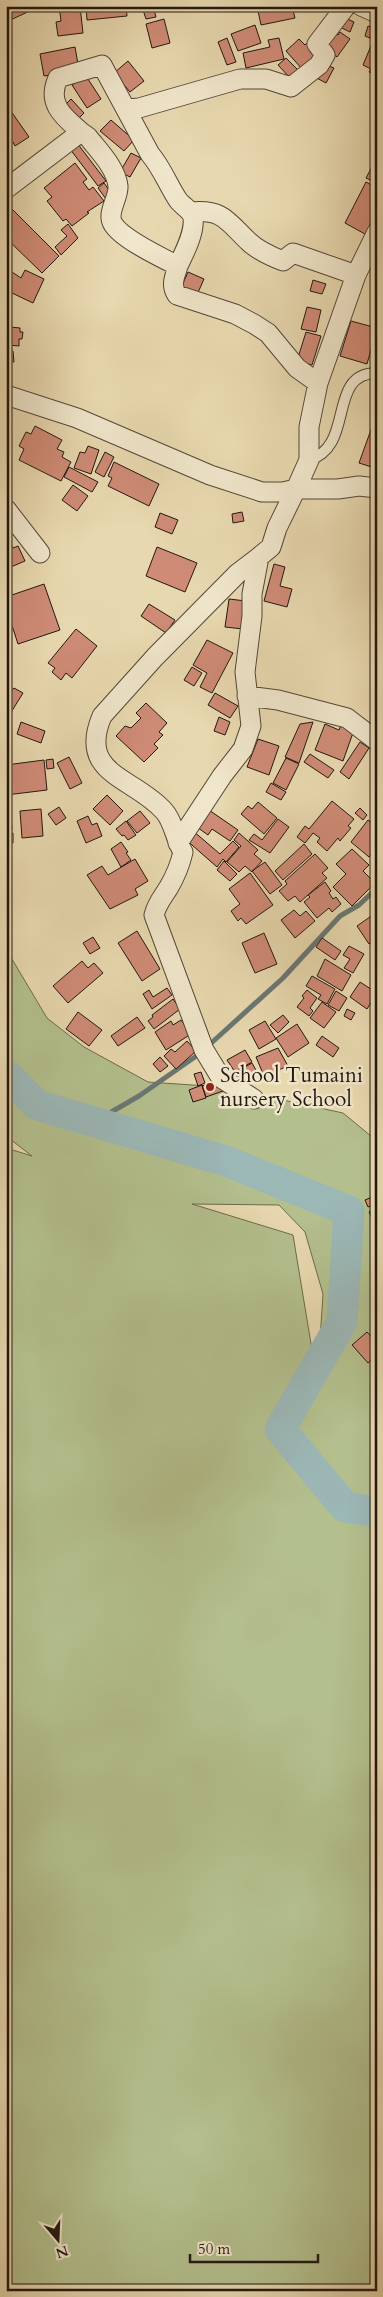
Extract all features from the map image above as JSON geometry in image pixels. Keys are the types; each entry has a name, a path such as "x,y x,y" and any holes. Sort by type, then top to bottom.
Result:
{"street":[{"path":"127,109 140,108 240,79 266,79 291,87 319,65 325,55 317,44 346,6"},
{"path":"361,6 377,13"},
{"path":"178,266 148,250 112,223 111,216 118,188 116,178 88,137 66,120 59,111 54,94 58,78 102,65 150,154 160,167 169,188 182,205 191,212 193,219 190,234 173,280 175,292 235,314 254,324 268,334 296,368 318,383"},
{"path":"6,189 81,132"},
{"path":"191,212 207,210 223,217 256,248 275,258 283,261 293,253 356,275"},
{"path":"254,1099 221,1078 204,1050 154,915 156,904 168,889 180,867 183,852 178,843 176,833 164,811 102,764 96,752 97,728 102,716 155,657 238,573 271,547 277,528 308,460 309,427 318,383 356,275 377,232"},
{"path":"6,395 77,418 210,475 262,492 296,489 338,489 359,486 377,488"},
{"path":"6,509 40,553"},
{"path":"178,843 222,776 243,749 251,726 246,672 252,616 252,594 259,558"},
{"path":"247,696 278,700 347,718 377,741"}],"lane":[{"path":"308,460 316,458 328,449 333,441 340,423 348,388 359,376 377,373"}],"green space":[{"path":"6,949 47,1018 84,1047 148,1082 223,1087 343,1113 377,1141 377,2291 6,2291 6,1148 32,1156 6,1136","holes":["192,1204 279,1205 305,1232 323,1294 318,1370 316,1374 293,1235"]}],"building":[{"path":"11,6 30,6 32,10 6,22 6,12 12,9"},
{"path":"59,6 80,6 83,33 58,36 56,22 61,21"},
{"path":"86,6 126,6 127,16 87,20"},
{"path":"153,6 156,17 146,19 142,7"},
{"path":"257,6 268,6 269,9 292,6 295,18 261,25"},
{"path":"343,17 354,22 350,32 338,26"},
{"path":"164,19 170,43 152,48 146,24"},
{"path":"255,25 261,43 238,51 231,34"},
{"path":"368,26 377,29 377,41 365,36"},
{"path":"333,31 338,35 340,32 350,39 337,57 323,46"},
{"path":"227,38 236,62 227,65 218,42"},
{"path":"279,38 284,59 246,68 243,53 270,47 268,40"},
{"path":"299,39 305,45 308,42 322,57 303,70 286,51"},
{"path":"373,41 377,43 377,75 369,72 371,69 363,65"},
{"path":"75,47 79,70 44,76 40,54"},
{"path":"286,58 299,71 291,79 278,65"},
{"path":"128,61 144,81 130,92 114,73"},
{"path":"329,66 334,68 326,83 313,76 317,68 325,72"},
{"path":"86,76 101,99 87,108 72,85"},
{"path":"71,99 84,113 73,124 60,110"},
{"path":"6,104 29,137 15,146 13,142 6,146"},
{"path":"111,120 134,140 124,151 100,131"},
{"path":"74,139 106,181 98,186 67,145"},
{"path":"131,153 141,158 130,177 120,172"},
{"path":"75,163 87,179 83,182 89,190 93,187 104,201 87,212 89,213 72,226 66,219 63,221 47,201 52,197 44,188"},
{"path":"374,163 377,164 375,182 366,178"},
{"path":"366,182 377,188 377,212 365,234 345,223"},
{"path":"104,183 112,194 106,199 98,188"},
{"path":"6,203 59,256 42,273 6,238"},
{"path":"68,224 78,238 61,255 55,247 67,236 61,230"},
{"path":"6,268 21,278 25,270 44,279 33,303 12,293 10,296 6,294"},
{"path":"188,272 204,279 196,297 180,290"},
{"path":"313,280 326,284 322,294 310,291"},
{"path":"307,307 321,310 316,332 301,329"},
{"path":"351,321 377,328 367,364 340,356"},
{"path":"10,327 20,328 20,332 23,332 22,339 19,339 19,346 8,345"},
{"path":"306,332 321,336 312,365 297,361"},
{"path":"6,351 13,351 14,362 6,362"},
{"path":"35,426 62,440 57,449 64,452 62,457 71,462 61,481 19,460 24,449 19,446 26,432 31,434"},
{"path":"372,427 377,429 375,468 359,463"},
{"path":"88,446 99,450 91,474 74,468 80,452 85,453"},
{"path":"105,452 114,457 104,477 95,472"},
{"path":"114,462 159,484 149,506 108,486 112,478 108,476"},
{"path":"69,467 98,482 92,492 64,477"},
{"path":"73,485 88,496 77,511 62,500"},
{"path":"242,512 244,521 233,523 232,514"},
{"path":"160,513 178,520 172,534 155,527"},
{"path":"6,534 13,548 18,546 25,561 6,569"},
{"path":"157,547 197,563 185,592 146,576"},
{"path":"274,564 285,567 280,586 292,589 287,607 264,601"},
{"path":"44,584 60,630 18,644 6,607 6,597"},
{"path":"229,599 246,601 243,629 225,627"},
{"path":"149,604 175,620 166,633 141,616"},
{"path":"6,620 12,639 6,641"},
{"path":"76,629 97,646 72,678 66,673 61,680 52,672 55,668 48,663"},
{"path":"207,640 233,653 212,693 200,687 207,673 193,665"},
{"path":"192,667 202,673 194,686 184,680"},
{"path":"14,688 23,693 10,714 6,712 6,697"},
{"path":"215,693 238,706 230,718 208,705"},
{"path":"146,703 167,723 159,732 163,735 154,744 158,748 144,762 116,736 125,726 131,728 141,718 136,713"},
{"path":"219,717 230,722 225,735 214,731"},
{"path":"21,722 45,731 41,743 17,734"},
{"path":"313,722 299,763 285,757 300,724"},
{"path":"325,724 339,730 341,725 354,730 343,761 315,750"},
{"path":"258,739 279,746 269,775 247,767"},
{"path":"360,742 369,748 349,779 340,772"},
{"path":"310,754 334,770 328,778 304,762"},
{"path":"69,757 82,783 70,789 57,763"},
{"path":"286,758 299,764 286,790 273,783"},
{"path":"53,759 54,768 47,769 46,760"},
{"path":"44,760 47,790 6,795 6,765"},
{"path":"271,783 286,792 281,800 266,792"},
{"path":"107,795 123,811 110,825 93,809"},
{"path":"332,801 354,819 348,826 351,828 340,841 338,838 327,851 317,842 320,838 313,833 305,843 297,837 305,826 309,829"},
{"path":"258,802 277,818 264,834 241,814 248,806 252,809"},
{"path":"6,804 10,804 12,829 6,830"},
{"path":"59,807 66,818 56,825 48,814"},
{"path":"206,808 238,830 230,841 212,829 208,835 194,825"},
{"path":"360,808 367,815 363,820 355,813"},
{"path":"41,809 43,836 22,838 20,811"},
{"path":"140,811 150,823 137,833 127,821"},
{"path":"88,816 92,825 97,823 102,836 86,843 77,821"},
{"path":"278,819 289,827 270,853 249,840 254,834 262,840"},
{"path":"368,820 377,826 377,848 369,857 351,842"},
{"path":"126,821 136,835 128,840 116,829"},
{"path":"192,830 220,854 233,841 239,847 226,862 223,859 217,867 184,838"},
{"path":"6,833 13,833 13,843 6,843"},
{"path":"239,833 258,850 254,854 262,861 252,872 245,866 239,872 227,862 241,846 234,840"},
{"path":"121,842 131,860 121,867 111,849"},
{"path":"304,844 312,854 283,880 275,871"},
{"path":"352,849 369,865 363,871 375,883 352,906 333,887 346,874 336,864"},
{"path":"315,854 328,868 322,873 327,878 300,902 295,896 288,901 279,891 287,884 285,881"},
{"path":"135,859 148,881 135,889 138,895 110,909 87,875 102,866 108,875"},
{"path":"224,861 237,874 230,881 217,870"},
{"path":"265,862 282,885 270,894 252,871"},
{"path":"250,873 273,905 246,924 241,918 238,921 231,911 240,904 229,889"},
{"path":"325,882 331,891 329,893 333,899 336,897 341,904 332,912 329,908 317,918 304,902 310,897 308,895"},
{"path":"294,910 300,916 306,911 315,921 295,938 281,920"},
{"path":"377,912 377,939 369,944 357,926"},
{"path":"137,931 160,969 142,981 118,943"},
{"path":"264,933 277,964 255,973 242,943"},
{"path":"93,937 100,948 90,954 83,943"},
{"path":"322,938 341,951 335,960 316,947"},
{"path":"349,946 364,954 353,973 344,968 350,959 343,955"},
{"path":"325,959 351,975 342,991 317,976"},
{"path":"82,961 88,968 94,963 103,973 68,1003 53,986"},
{"path":"312,976 335,989 327,1004 318,999 321,995 306,986"},
{"path":"360,982 377,993 367,1009 350,997"},
{"path":"167,988 172,995 152,1009 143,994 149,990 153,997"},
{"path":"307,990 317,998 310,1008 313,1011 309,1016 297,1007"},
{"path":"336,991 347,998 339,1011 328,1005"},
{"path":"173,999 180,1009 154,1029 148,1021 153,1017 152,1015"},
{"path":"322,1002 336,1012 324,1028 310,1018"},
{"path":"347,1009 355,1013 351,1020 344,1016"},
{"path":"78,1012 102,1030 89,1046 66,1029"},
{"path":"283,1015 289,1022 278,1033 270,1025"},
{"path":"137,1017 145,1028 118,1046 111,1036"},
{"path":"181,1020 191,1034 166,1050 155,1032 171,1021 173,1025"},
{"path":"265,1021 276,1039 259,1049 249,1030"},
{"path":"297,1024 309,1043 288,1057 276,1038"},
{"path":"322,1036 339,1048 333,1057 316,1045"},
{"path":"187,1041 196,1051 176,1069 164,1056 171,1049 175,1052"},
{"path":"278,1048 288,1066 264,1076 256,1057"},
{"path":"245,1050 252,1062 235,1072 227,1060"},
{"path":"160,1057 168,1066 160,1072 153,1064"},
{"path":"252,1063 257,1072 241,1082 236,1072"},
{"path":"201,1072 205,1083 198,1086 194,1074"},
{"path":"218,1080 223,1091 206,1097 202,1086"},
{"path":"202,1085 206,1098 193,1102 189,1090"},
{"path":"375,1196 377,1203 368,1207 365,1200"},
{"path":"377,1208 377,1227 369,1212"},
{"path":"367,1332 377,1342 377,1355 368,1363 352,1345"}],"waterway":[{"path":"208,1046 283,978 340,916 359,905 377,888"},
{"path":"94,1122 139,1096 202,1052"},
{"path":"6,1074 37,1105 226,1161 349,1211 342,1322 280,1429 345,1507 377,1512"}],"place":[{"name":"School Tumaini nursery School","path":"210,1087"}]}
